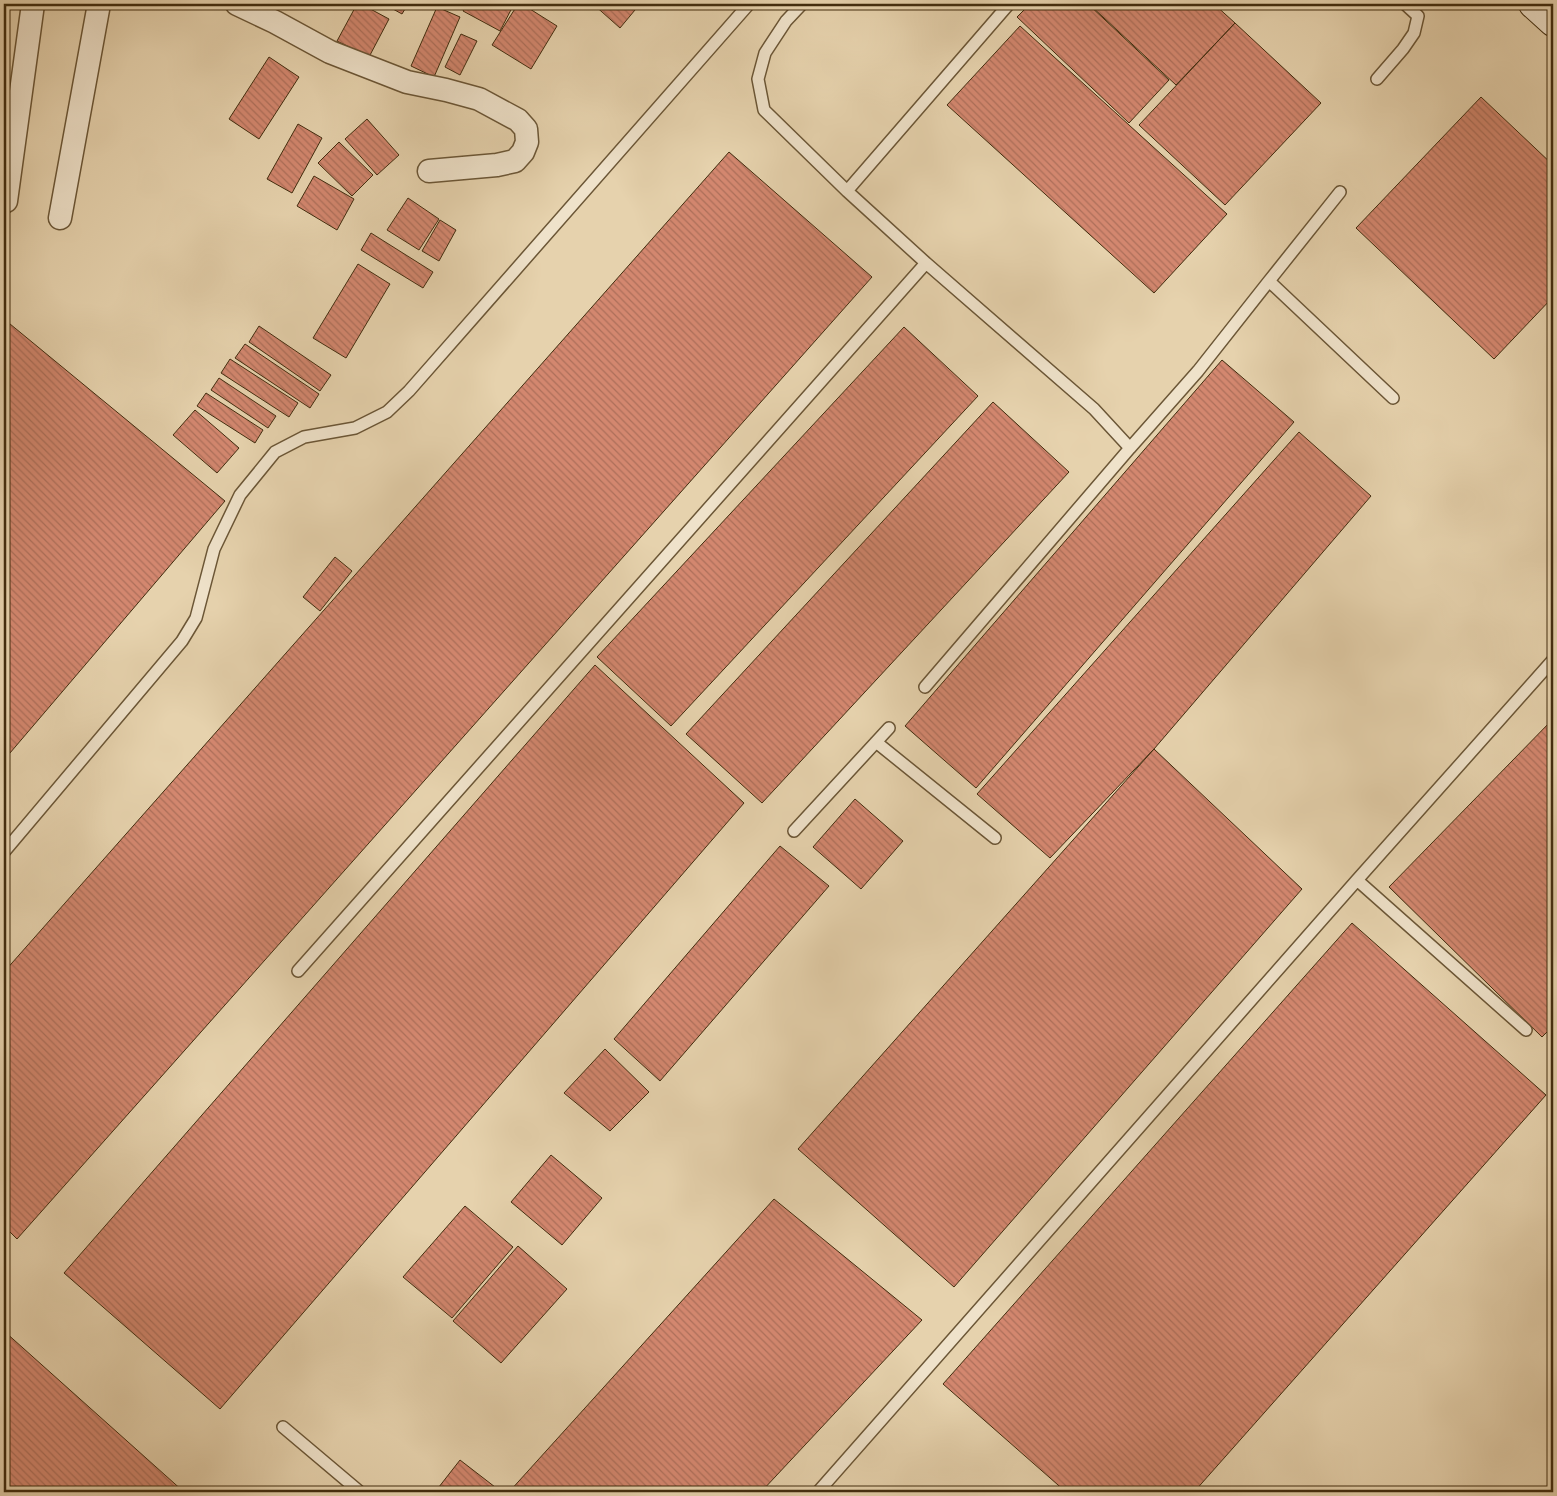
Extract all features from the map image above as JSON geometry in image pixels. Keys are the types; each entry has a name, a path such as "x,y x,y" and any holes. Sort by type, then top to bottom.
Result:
{"main road":[{"path":"1532,4 1553,22"}],"street":[{"path":"6,201 33,4"},
{"path":"60,218 99,4"},
{"path":"241,5 330,52 407,82 479,99 518,120 526,129 527,142 523,152 515,162 429,171"}],"lane":[{"path":"4,852 182,641 196,618 214,549 240,495 275,452 304,438 355,428 387,412 409,392 749,4"},
{"path":"802,4 786,21 765,53 758,79 764,110 847,191 926,263 1094,409 1130,448"},
{"path":"847,191 1009,4"},
{"path":"1377,79 1414,33 1418,16 1405,4"},
{"path":"925,687 1198,371 1340,192"},
{"path":"298,971 926,263"},
{"path":"1269,281 1393,398"},
{"path":"818,1492 1553,660"},
{"path":"794,831 889,728"},
{"path":"876,742 995,838"},
{"path":"1357,880 1526,1030"},
{"path":"283,1427 360,1492"}],"building":[{"path":"357,4 361,4 389,19 369,57 337,41"},
{"path":"384,4 408,4 402,14"},
{"path":"467,4 514,4 500,31 463,11"},
{"path":"518,4 522,4 557,26 531,69 492,45"},
{"path":"593,4 640,4 620,28"},
{"path":"1030,4 1088,4 1169,80 1129,123 1017,17"},
{"path":"1089,4 1214,4 1235,23 1176,85"},
{"path":"437,7 460,17 434,77 411,66"},
{"path":"1235,23 1321,103 1225,205 1139,125"},
{"path":"1020,26 1227,214 1154,293 947,105"},
{"path":"461,34 477,41 460,75 445,67"},
{"path":"269,57 299,77 259,139 229,119"},
{"path":"1481,97 1553,165 1553,297 1494,359 1356,228"},
{"path":"367,119 399,155 377,175 345,139"},
{"path":"298,124 322,138 292,193 267,179"},
{"path":"339,142 373,175 352,196 318,163"},
{"path":"729,152 872,277 17,1239 4,1226 4,972"},
{"path":"314,176 354,199 337,230 297,206"},
{"path":"408,198 439,219 419,250 387,230"},
{"path":"440,220 456,230 439,261 422,251"},
{"path":"371,233 433,272 423,288 361,250"},
{"path":"358,264 390,284 346,358 313,338"},
{"path":"4,319 225,501 4,760"},
{"path":"259,326 331,375 320,391 249,342"},
{"path":"904,327 978,396 671,726 597,657"},
{"path":"245,344 319,394 310,408 235,358"},
{"path":"230,359 298,403 289,417 221,373"},
{"path":"1222,360 1294,422 976,788 905,726"},
{"path":"219,378 276,416 268,428 211,390"},
{"path":"206,393 263,430 255,443 197,406"},
{"path":"993,402 1069,472 762,803 686,734"},
{"path":"195,410 239,448 217,473 173,435"},
{"path":"1299,432 1371,496 1154,749 1050,858 977,794"},
{"path":"335,557 352,571 320,611 303,597"},
{"path":"595,665 744,803 220,1409 64,1273"},
{"path":"1553,719 1553,1026 1542,1037 1389,887"},
{"path":"1154,749 1302,889 954,1287 798,1149"},
{"path":"855,799 903,841 861,889 813,847"},
{"path":"780,846 829,886 660,1081 614,1039"},
{"path":"1352,923 1546,1095 1194,1492 1066,1492 943,1384"},
{"path":"605,1049 649,1092 610,1131 564,1093"},
{"path":"551,1155 602,1198 562,1245 511,1202"},
{"path":"774,1199 922,1320 761,1492 509,1492"},
{"path":"465,1206 513,1247 452,1318 403,1277"},
{"path":"518,1246 567,1289 501,1363 453,1321"},
{"path":"4,1331 184,1492 4,1492"},
{"path":"460,1460 495,1487 492,1492 435,1492"}]}
